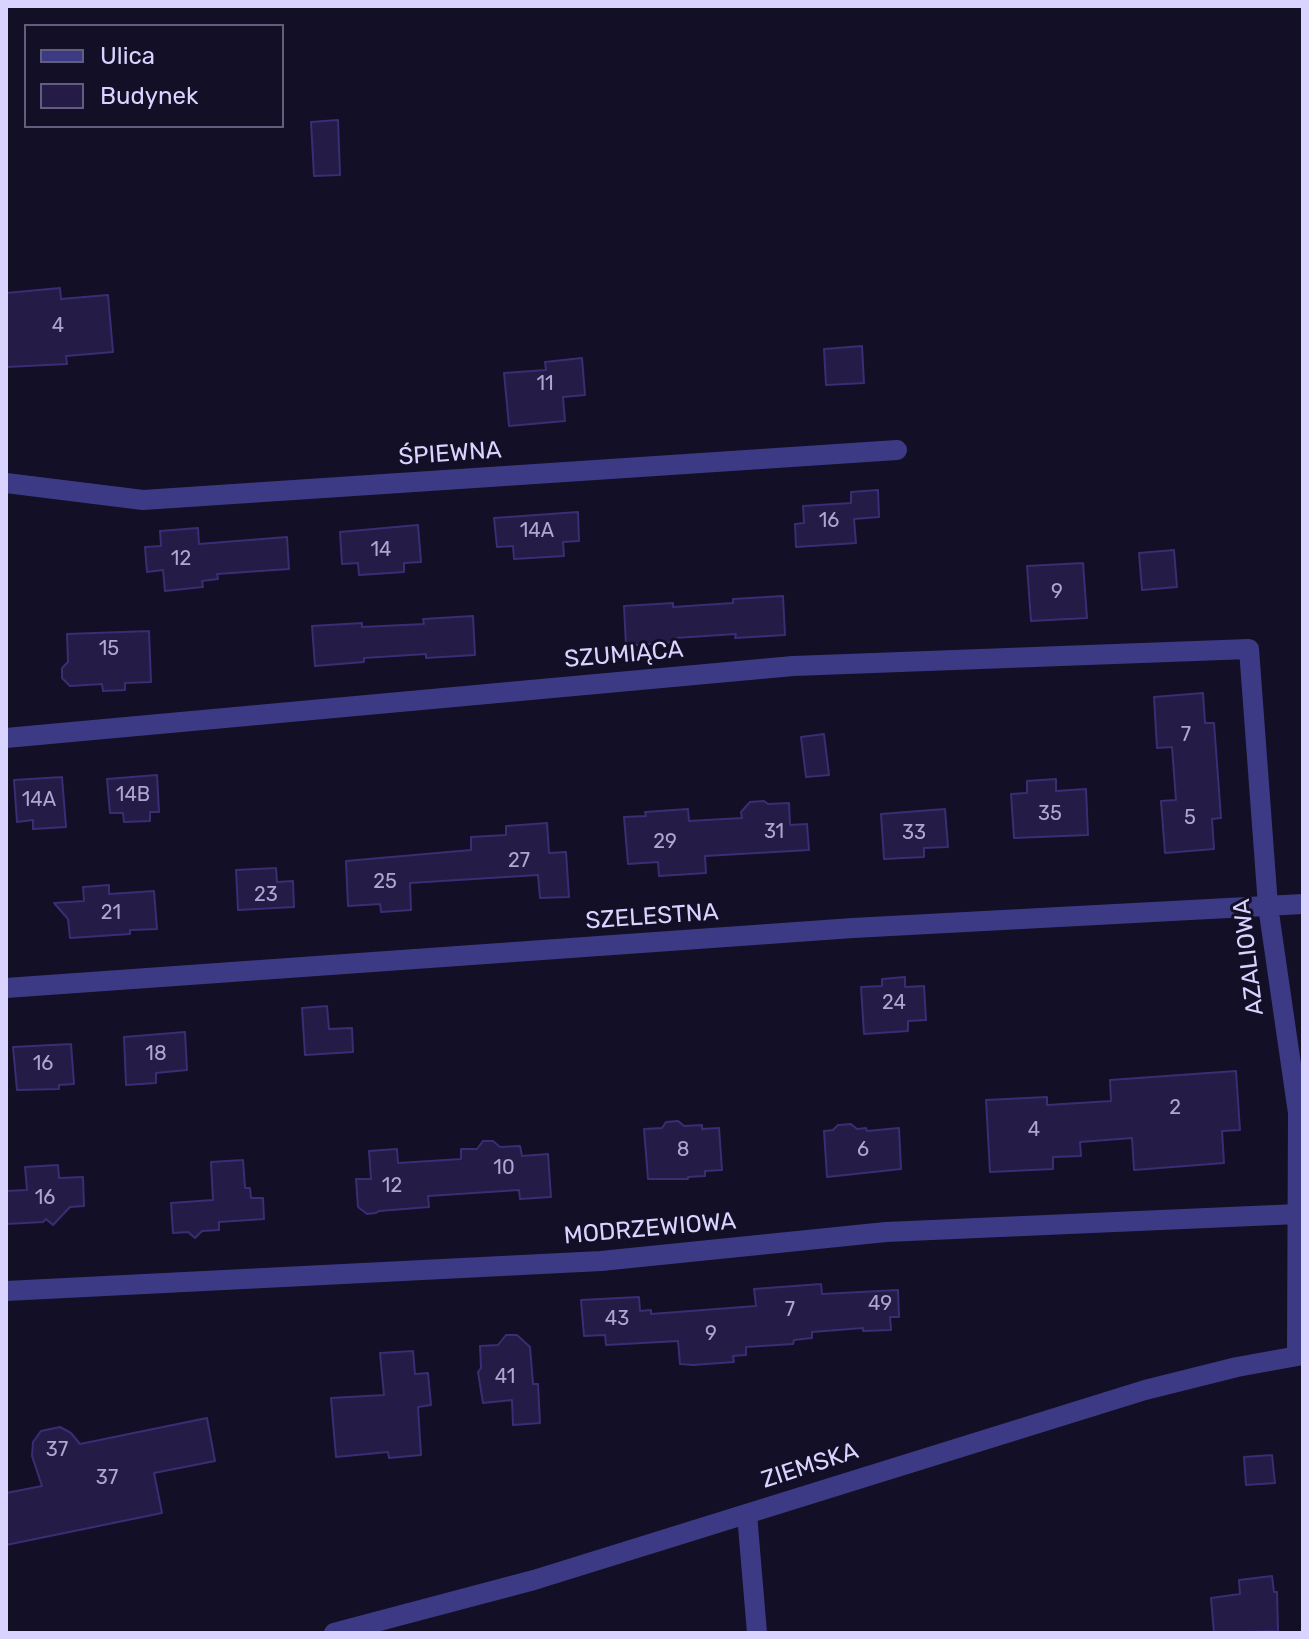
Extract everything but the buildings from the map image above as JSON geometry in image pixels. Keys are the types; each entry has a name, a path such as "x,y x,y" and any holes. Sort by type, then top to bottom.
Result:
{"street":[{"name":"ŚPIEWNA","path":"6,483 143,500 897,450"},
{"name":"SZUMIĄCA","path":"6,738 793,666 1249,649"},
{"name":"AZALIOWA","path":"1249,649 1268,906 1298,1113 1300,1355"},
{"name":"SZELESTNA","path":"6,988 853,928 1303,904"},
{"name":"MODRZEWIOWA","path":"6,1291 601,1261 886,1232 1298,1214"},
{"name":"ZIEMSKA","path":"334,1633 534,1580 1145,1390 1300,1355"},
{"path":"747,1514 757,1633"}]}
